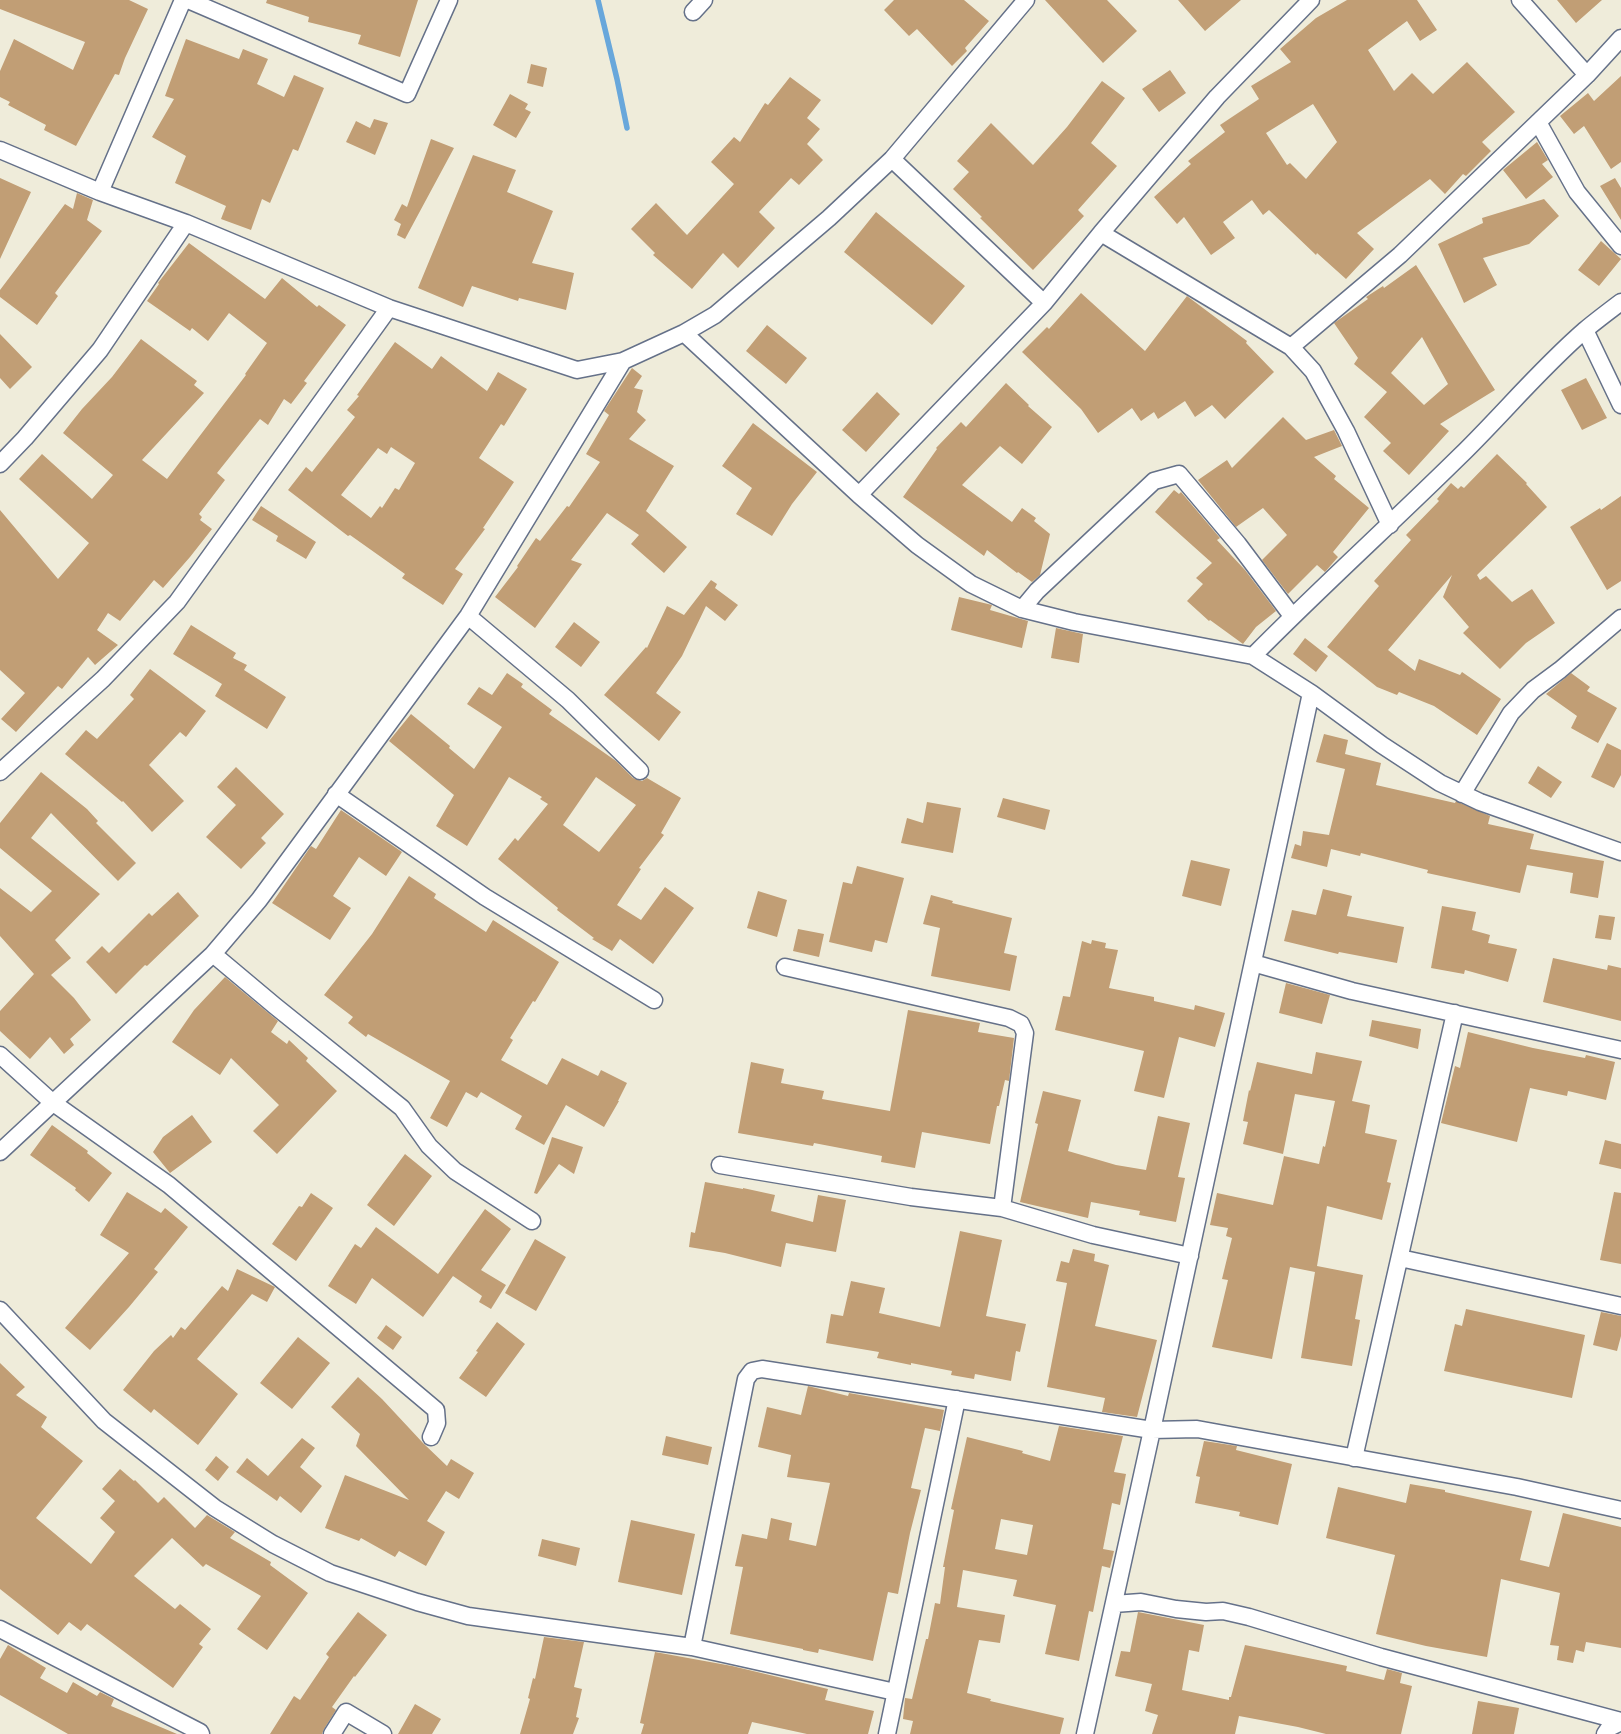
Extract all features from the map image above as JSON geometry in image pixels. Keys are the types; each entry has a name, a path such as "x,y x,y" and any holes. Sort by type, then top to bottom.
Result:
{"street":[{"path":"100,192 184,0"},
{"path":"188,0 407,94 449,0"},
{"path":"692,12 704,0"},
{"path":"0,150 100,192 186,223 389,308 577,370 623,361 684,333 715,315 829,218 892,159 1026,0"},
{"path":"859,496 1044,303 1217,97 1311,0"},
{"path":"1520,0 1587,75"},
{"path":"1291,347 1400,255 1587,75 1621,38"},
{"path":"1538,122 1577,192 1621,246"},
{"path":"892,159 1044,303"},
{"path":"0,464 25,438 100,350 186,223"},
{"path":"1101,233 1291,347 1318,379 1346,431 1390,525"},
{"path":"1253,656 1292,616 1390,525 1486,431 1528,386 1585,330 1621,302"},
{"path":"0,772 103,679 177,602 389,308"},
{"path":"1585,330 1621,405"},
{"path":"684,333 859,496 917,545 972,584 1022,609 1074,622 1253,656 1311,693 1382,745 1440,784 1480,802 1621,852"},
{"path":"0,1152 213,954 259,900 468,616 623,361"},
{"path":"1022,609 1037,592 1154,481 1178,474 1238,544 1292,616"},
{"path":"468,616 568,700 640,771"},
{"path":"1462,794 1511,713 1533,690 1560,670 1621,618"},
{"path":"1085,1734 1311,693"},
{"path":"336,794 485,897 654,1000"},
{"path":"213,954 274,1006 402,1108 430,1146 456,1171 532,1221"},
{"path":"1253,963 1352,991 1621,1050"},
{"path":"785,967 1009,1018 1021,1024 1025,1033 1002,1208"},
{"path":"1354,1458 1455,1013"},
{"path":"0,1055 52,1102 169,1185 436,1410 437,1423 431,1437"},
{"path":"720,1165 911,1197 1002,1208 1094,1235 1190,1256"},
{"path":"1400,1258 1621,1306"},
{"path":"0,1310 104,1421 215,1508 273,1544 330,1572 416,1602 468,1616 692,1647 895,1692"},
{"path":"692,1647 746,1379 752,1371 762,1369 1152,1430 1197,1429 1517,1487 1621,1510"},
{"path":"886,1734 957,1399"},
{"path":"1114,1604 1141,1602 1176,1609 1232,1613 1381,1657 1621,1721"},
{"path":"0,1629 202,1733"},
{"path":"332,1734 346,1712 383,1734"},
{"path":"1605,1734 1609,1728 1621,1721"}],"building":[{"path":"0,0 129,0 148,9 119,75 115,74 76,146 44,130 46,125 8,105 10,102 0,97 0,71 14,39 73,70 85,42 0,9"},
{"path":"267,0 418,0 400,57 358,44 361,35 308,22 309,17 266,3"},
{"path":"894,0 964,0 989,21 965,48 967,51 952,66 917,29 909,36 884,10"},
{"path":"1045,0 1107,0 1137,31 1103,63"},
{"path":"1178,0 1241,0 1205,31"},
{"path":"1347,0 1417,0 1437,30 1420,41 1407,21 1368,50 1394,91 1412,73 1433,94 1467,62 1515,112 1482,142 1491,151 1466,176 1463,174 1445,194 1430,179 1357,233 1374,249 1346,279 1317,253 1316,255 1269,210 1263,215 1252,200 1223,222 1235,238 1211,255 1184,217 1177,224 1154,197 1191,164 1188,161 1225,132 1220,125 1259,99 1251,86 1291,62 1280,49 1316,18","holes":["1313,104 1337,142 1306,179 1290,163 1287,165 1266,133"]},
{"path":"1557,0 1602,0 1576,23"},
{"path":"186,39 239,59 243,49 268,59 257,84 284,97 294,75 324,88 298,151 293,149 270,203 262,199 251,230 221,219 226,206 175,183 186,156 152,137 174,99 165,96"},
{"path":"531,64 547,68 543,87 527,83"},
{"path":"1170,70 1186,93 1159,112 1142,89"},
{"path":"1621,76 1621,162 1611,169 1584,126 1574,134 1560,116 1588,93 1594,101"},
{"path":"790,77 821,100 807,118 820,129 807,144 823,160 799,185 791,178 759,212 775,228 738,268 723,253 692,289 653,255 655,253 631,229 656,203 687,235 734,184 711,162 734,137 740,142 765,103 768,105"},
{"path":"1102,81 1125,98 1091,143 1117,166 1078,210 1084,216 1033,270 953,189 969,172 957,161 991,123 1033,165 1067,127"},
{"path":"510,94 528,104 525,109 531,112 516,138 493,125"},
{"path":"374,119 388,123 375,155 346,142 356,121 370,128"},
{"path":"431,139 454,148 405,239 397,235 401,224 394,220 402,204 407,207"},
{"path":"1537,142 1548,160 1542,164 1553,177 1526,199 1503,170"},
{"path":"473,155 516,170 507,192 553,211 532,263 574,273 566,310 519,298 518,301 472,286 463,307 418,288"},
{"path":"0,178 31,192 0,259"},
{"path":"1615,178 1621,188 1621,220 1600,186"},
{"path":"77,193 93,200 87,220 102,231 55,293 58,296 37,325 0,297 0,290 65,204 73,209"},
{"path":"1544,199 1559,216 1529,244 1483,258 1497,285 1464,303 1438,244 1483,223 1482,218"},
{"path":"876,212 965,286 932,325 844,252"},
{"path":"1601,241 1621,259 1599,286 1578,270"},
{"path":"189,243 265,299 282,278 317,307 319,305 346,325 304,381 307,383 291,404 284,399 268,425 260,419 217,473 225,480 199,514 202,517 200,520 212,529 190,557 163,588 154,580 120,621 108,613 97,630 118,645 95,665 88,657 62,689 58,686 16,732 1,719 25,693 0,670 0,510 58,579 89,543 19,479 42,454 92,499 113,475 63,433 82,409 112,377 141,339 197,381 194,385 204,393 142,460 167,479 246,375 267,343 229,313 208,341 192,328 190,331 147,301 158,283"},
{"path":"1416,265 1495,390 1440,424 1449,431 1409,475 1383,451 1391,443 1364,417 1387,392 1354,364 1358,358 1334,323 1368,299 1366,297 1383,286 1384,288","holes":["1422,337 1448,384 1424,405 1391,373"]},
{"path":"1081,293 1145,351 1187,296 1247,341 1246,343 1274,372 1225,419 1212,405 1195,417 1185,401 1158,419 1154,412 1141,421 1132,408 1098,433 1081,409 1022,352 1047,327 1049,329"},
{"path":"767,325 807,358 786,384 746,351"},
{"path":"0,334 32,367 10,389 0,378"},
{"path":"395,342 432,369 441,356 487,391 498,372 527,389 504,426 501,424 479,458 514,482 483,528 485,529 455,569 463,574 443,605 402,578 405,574 350,535 348,536 288,490 306,467 312,472 355,417 347,410 359,396 357,395","holes":["391,447 415,463 399,490 395,488 382,508 380,506 371,518 341,495 378,448 387,454"]},
{"path":"632,368 642,376 634,388 643,390 637,412 646,420 629,439 674,466 646,511 687,547 664,573 631,544 639,535 607,513 571,560 582,564 535,628 495,597 518,567 536,538 540,541 567,506 569,507 600,462 586,454 609,415 604,411"},
{"path":"1586,378 1607,418 1582,430 1561,390"},
{"path":"1006,383 1052,427 1022,464 1000,446 962,485 1012,522 1022,508 1036,518 1034,521 1050,534 1040,575 1032,582 987,550 984,556 903,497 936,448 961,422 966,427"},
{"path":"877,392 900,414 866,452 842,430"},
{"path":"1283,417 1306,440 1334,430 1342,446 1314,457 1336,476 1334,479 1369,508 1333,552 1338,557 1325,572 1317,565 1288,594 1262,560 1287,535 1263,508 1236,527 1198,480 1227,460 1232,468"},
{"path":"753,423 817,472 792,504 772,536 736,514 752,488 722,466"},
{"path":"1497,454 1527,483 1547,507 1477,575 1480,580 1486,576 1512,602 1532,589 1555,623 1526,643 1500,669 1463,633 1469,627 1443,597 1452,575 1388,650 1415,671 1419,659 1460,675 1462,672 1501,699 1477,735 1434,706 1399,692 1397,695 1377,687 1327,647 1379,586 1374,581 1411,540 1406,535 1439,501 1437,499 1451,483 1458,489 1461,486 1464,488"},
{"path":"1174,490 1179,494 1181,492 1220,538 1217,540 1245,570 1276,611 1256,627 1243,644 1209,621 1187,601 1203,584 1196,578 1212,563 1155,512"},
{"path":"1621,496 1621,581 1607,590 1570,527 1600,508 1601,510"},
{"path":"261,506 316,542 306,559 276,541 278,536 252,520"},
{"path":"711,580 717,584 715,588 738,605 725,621 706,606 682,656 656,693 681,712 659,741 604,695 647,648 667,606 684,615"},
{"path":"959,597 992,605 990,610 1028,621 1022,648 951,630"},
{"path":"574,622 600,642 581,667 555,647"},
{"path":"191,625 236,653 233,658 247,665 244,670 286,697 267,729 215,696 222,684 173,654"},
{"path":"1056,628 1083,634 1079,663 1051,658"},
{"path":"1305,638 1328,656 1316,672 1293,654"},
{"path":"150,669 206,711 186,737 180,732 149,765 184,801 152,832 123,801 65,754 86,730 97,739 134,699 130,695"},
{"path":"507,673 523,684 521,687 552,710 549,714 616,761 633,778 642,781 647,778 681,798 661,833 664,835 639,868 641,869 617,905 641,920 665,887 694,908 653,964 620,939 612,951 592,939 594,938 557,910 558,908 498,859 515,838 518,841 548,804 540,799 542,797 509,777 467,846 436,826 454,795 389,741 411,714 450,746 449,748 474,769 502,727 467,704 479,687 492,695","holes":["596,777 636,805 599,852 563,825"]},
{"path":"1571,673 1590,687 1587,691 1617,708 1598,743 1571,728 1577,716 1546,694"},
{"path":"1324,734 1348,740 1345,754 1381,763 1376,785 1455,803 1456,801 1490,816 1488,824 1534,834 1530,849 1604,861 1598,898 1570,893 1573,873 1527,865 1520,893 1427,873 1428,870 1361,853 1360,856 1331,849 1327,867 1291,858 1295,844 1301,846 1303,831 1329,835 1345,769 1316,762"},
{"path":"1607,743 1621,750 1621,775 1614,788 1591,777"},
{"path":"1538,766 1562,782 1551,798 1528,783"},
{"path":"236,767 284,814 261,838 266,843 241,869 206,837 236,805 217,787"},
{"path":"41,772 87,809 98,821 96,823 136,863 118,881 51,813 31,838 100,894 55,940 71,958 51,975 74,998 91,1020 70,1039 74,1045 64,1054 50,1037 30,1059 0,1031 0,1011 34,974 0,936 0,888 31,912 52,891 0,848 0,823"},
{"path":"1003,798 1050,810 1045,830 997,817"},
{"path":"927,802 961,808 953,853 901,843 907,818 923,823"},
{"path":"341,810 402,852 386,876 359,857 333,896 351,908 330,940 272,903 311,846 316,849"},
{"path":"1191,860 1230,869 1221,906 1182,896"},
{"path":"857,866 904,878 887,943 875,940 872,952 829,942 843,882 852,884"},
{"path":"409,876 436,894 434,898 486,932 493,920 559,962 535,1002 533,1001 510,1038 513,1040 501,1060 547,1085 562,1058 598,1076 601,1070 627,1083 604,1127 566,1105 544,1145 515,1129 522,1116 481,1092 477,1098 466,1092 447,1127 430,1118 450,1081 368,1034 366,1037 348,1023 353,1017 324,995 372,934"},
{"path":"1323,889 1352,896 1347,916 1404,927 1397,963 1339,952 1338,954 1284,941 1292,910 1316,915"},
{"path":"758,891 787,900 777,937 747,928"},
{"path":"178,892 199,916 116,994 86,962 102,946 109,953 149,913 152,916"},
{"path":"931,895 953,901 952,903 1012,918 1004,953 1017,956 1010,991 931,976 940,928 923,924"},
{"path":"1442,906 1476,912 1472,930 1490,935 1488,943 1517,949 1508,982 1465,970 1464,974 1431,968"},
{"path":"1599,915 1615,917 1611,940 1595,938"},
{"path":"798,929 824,934 819,957 793,951"},
{"path":"1092,940 1106,943 1105,948 1118,950 1109,988 1154,997 1154,1001 1194,1010 1195,1005 1225,1013 1215,1047 1179,1037 1164,1098 1134,1091 1144,1051 1055,1030 1063,996 1070,997 1082,941 1091,944"},
{"path":"1553,958 1607,970 1608,965 1621,968 1621,1021 1543,1002"},
{"path":"225,977 278,1021 271,1032 287,1044 289,1040 308,1058 306,1061 337,1091 277,1154 253,1131 279,1105 231,1058 220,1075 172,1042 194,1010"},
{"path":"1286,983 1330,995 1322,1024 1279,1013"},
{"path":"908,1010 980,1023 978,1032 1014,1038 1009,1081 1005,1080 999,1106 997,1106 990,1144 922,1132 915,1168 881,1162 882,1156 814,1143 813,1146 738,1133 751,1062 784,1069 781,1083 824,1091 822,1099 890,1111"},
{"path":"1372,1020 1421,1029 1418,1049 1369,1036"},
{"path":"1468,1032 1533,1048 1585,1058 1586,1055 1615,1062 1606,1100 1568,1091 1567,1096 1530,1088 1517,1142 1441,1123 1455,1066 1460,1068"},
{"path":"1316,1052 1362,1061 1352,1101 1370,1105 1365,1133 1397,1140 1387,1182 1391,1183 1382,1220 1327,1206 1317,1266 1363,1275 1355,1319 1360,1320 1352,1366 1301,1358 1315,1272 1290,1267 1272,1359 1212,1347 1228,1280 1222,1279 1232,1238 1226,1236 1228,1228 1210,1225 1217,1193 1273,1205 1284,1156 1319,1164 1323,1146 1325,1147 1335,1101 1295,1094 1283,1154 1243,1144 1248,1122 1243,1121 1257,1062 1312,1074"},
{"path":"1043,1091 1081,1100 1068,1151 1116,1165 1146,1170 1158,1116 1190,1123 1178,1177 1185,1178 1176,1222 1139,1215 1140,1211 1091,1202 1088,1218 1020,1202 1038,1124 1035,1123"},
{"path":"192,1115 212,1142 170,1173 153,1152 163,1137"},
{"path":"52,1125 88,1151 87,1153 112,1173 89,1202 75,1190 76,1188 30,1155"},
{"path":"552,1137 583,1147 574,1174 559,1164 537,1194 534,1193"},
{"path":"1605,1140 1621,1144 1621,1169 1599,1164"},
{"path":"405,1154 432,1176 394,1226 367,1205"},
{"path":"705,1182 775,1195 771,1211 813,1222 818,1195 846,1200 836,1252 786,1243 781,1267 725,1253 689,1247 691,1232 695,1233"},
{"path":"127,1192 161,1213 165,1208 188,1227 154,1269 158,1272 90,1350 65,1328 129,1253 100,1235"},
{"path":"1614,1192 1621,1193 1621,1264 1600,1260"},
{"path":"311,1193 333,1208 296,1261 272,1244 299,1206 302,1207"},
{"path":"485,1209 511,1229 481,1270 506,1285 491,1309 479,1302 482,1296 453,1276 423,1317 372,1278 356,1304 328,1286 355,1244 361,1248 376,1227 438,1274"},
{"path":"960,1231 1002,1240 986,1316 1026,1324 1020,1352 1016,1351 1011,1381 975,1374 974,1379 951,1375 952,1371 877,1358 879,1352 826,1343 831,1314 843,1316 851,1281 885,1288 879,1313 940,1327"},
{"path":"535,1239 566,1257 536,1311 505,1293"},
{"path":"1073,1249 1095,1254 1094,1261 1109,1265 1095,1326 1157,1340 1137,1417 1102,1412 1105,1398 1047,1387 1067,1283 1056,1281 1061,1261 1069,1263"},
{"path":"237,1269 275,1287 267,1302 252,1294 197,1359 238,1394 198,1445 154,1409 151,1413 123,1390 154,1351 171,1335 173,1338 181,1327 185,1330 222,1286 228,1291"},
{"path":"1466,1309 1585,1335 1572,1398 1444,1371 1455,1324 1462,1326"},
{"path":"1601,1312 1621,1316 1621,1336 1617,1351 1593,1345"},
{"path":"497,1322 525,1344 486,1397 459,1378"},
{"path":"386,1325 402,1337 393,1350 377,1338"},
{"path":"298,1337 330,1363 292,1409 260,1383"},
{"path":"0,1363 25,1387 16,1395 47,1417 41,1427 83,1461 36,1518 91,1564 115,1532 100,1518 115,1501 102,1489 120,1469 135,1480 158,1503 164,1497 195,1528 207,1515 235,1532 230,1538 271,1562 270,1565 308,1593 267,1650 237,1629 261,1596 206,1564 203,1567 172,1538 134,1576 175,1609 180,1604 211,1629 199,1644 203,1647 173,1688 87,1624 81,1631 69,1622 58,1635 0,1589"},
{"path":"358,1377 447,1466 451,1459 474,1473 459,1499 446,1491 427,1521 445,1532 426,1566 399,1551 395,1557 361,1538 359,1541 325,1528 345,1475 409,1500 356,1446 360,1434 331,1407"},
{"path":"808,1386 848,1396 849,1393 944,1410 940,1431 925,1428 911,1488 921,1490 898,1594 888,1592 873,1661 819,1649 818,1653 730,1634 743,1567 735,1566 742,1534 767,1539 771,1518 792,1523 789,1540 816,1546 830,1483 787,1477 791,1455 758,1447 767,1407 801,1415"},
{"path":"1059,1426 1123,1436 1114,1472 1126,1474 1120,1505 1112,1503 1103,1549 1114,1551 1110,1568 1102,1566 1093,1612 1089,1611 1079,1661 1045,1654 1056,1605 1013,1596 1017,1580 963,1570 957,1607 1005,1615 1000,1643 979,1640 967,1693 991,1699 990,1701 1064,1718 1060,1734 910,1734 913,1721 903,1719 905,1698 912,1699 926,1639 928,1639 935,1603 940,1604 945,1567 943,1567 954,1510 951,1509 967,1437 1023,1451 1022,1453 1050,1461","holes":["1001,1519 1033,1525 1027,1555 995,1549"]},
{"path":"666,1436 712,1447 708,1465 662,1455"},
{"path":"302,1438 315,1448 300,1467 322,1486 301,1513 280,1496 277,1501 236,1472 247,1458 268,1476"},
{"path":"1204,1441 1237,1446 1236,1450 1292,1464 1278,1525 1239,1516 1240,1512 1195,1503 1200,1477 1196,1476"},
{"path":"216,1456 229,1467 218,1481 205,1470"},
{"path":"1410,1484 1445,1490 1445,1492 1532,1511 1520,1560 1549,1567 1563,1513 1621,1527 1621,1648 1586,1642 1584,1652 1576,1650 1573,1663 1557,1660 1559,1646 1550,1645 1560,1593 1501,1579 1487,1657 1426,1646 1376,1634 1395,1555 1326,1538 1338,1487 1406,1503"},
{"path":"631,1520 695,1534 682,1595 618,1582"},
{"path":"542,1539 580,1548 576,1566 538,1556"},
{"path":"358,1612 387,1635 332,1707 336,1710 322,1734 270,1734 294,1696 300,1700 329,1657 326,1654"},
{"path":"1138,1612 1204,1625 1199,1652 1189,1650 1182,1690 1229,1700 1245,1645 1347,1666 1346,1671 1384,1680 1387,1669 1402,1673 1400,1683 1412,1686 1401,1734 1326,1734 1239,1716 1235,1734 1152,1734 1158,1715 1145,1711 1152,1684 1115,1676 1121,1651 1130,1652"},
{"path":"544,1637 584,1642 574,1687 582,1689 576,1717 579,1718 573,1734 520,1734"},
{"path":"8,1645 46,1668 40,1678 67,1693 73,1682 97,1696 100,1692 114,1699 111,1706 177,1734 68,1734 0,1695 0,1659"},
{"path":"655,1652 732,1666 828,1689 825,1700 874,1711 868,1734 807,1734 752,1722 748,1734 641,1734 644,1724 640,1723"},
{"path":"1478,1701 1519,1708 1514,1734 1472,1734"},
{"path":"415,1704 441,1719 432,1734 398,1734"}],"waterway":[{"path":"598,0 627,128"}]}
